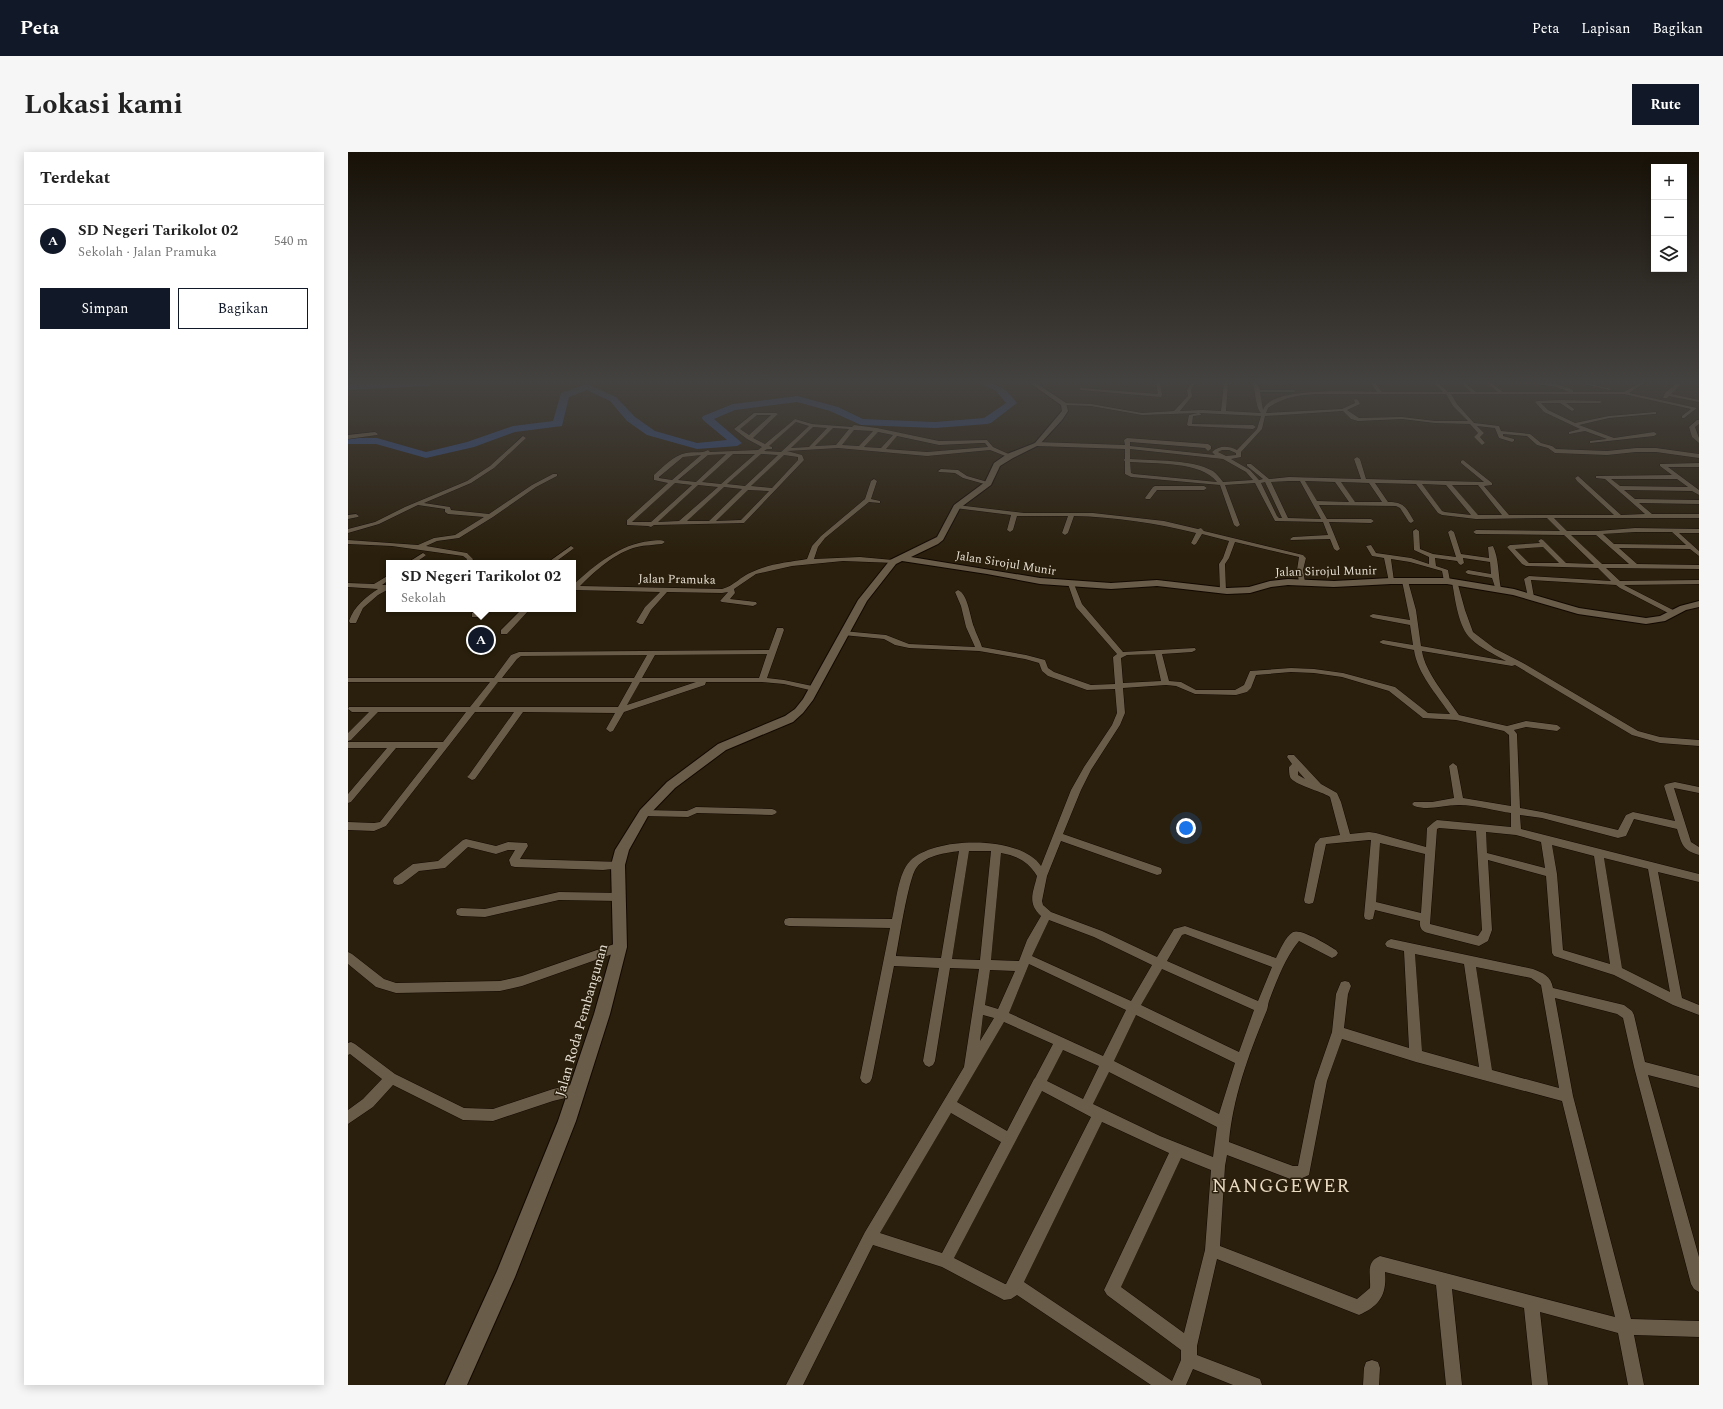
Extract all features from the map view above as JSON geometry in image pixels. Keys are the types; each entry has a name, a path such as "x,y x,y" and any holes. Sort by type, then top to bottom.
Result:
{"street":[{"path":"348,532 377,523 407,508 420,504 469,482 492,467 520,441"},
{"path":"708,452 649,502 628,523 631,525 651,525 744,521 801,460 800,456 765,447 754,441"},
{"path":"680,524 772,441"},
{"path":"712,522 796,441"},
{"path":"811,447 817,441"},
{"path":"838,446 843,441"},
{"path":"861,447 867,441"},
{"path":"883,449 890,441"},
{"path":"904,441 911,446 930,454 991,448 1010,456"},
{"path":"773,490 658,480 656,477 683,455 708,452 785,452 811,447 838,446 883,449 939,443 981,441 987,442 991,448"},
{"path":"1231,449 1240,441"},
{"path":"1126,445 1222,457 1238,454 1249,441"},
{"path":"1480,441 1482,444"},
{"path":"1535,441 1555,451 1607,453 1636,450 1656,450 1699,456"},
{"path":"1592,442 1602,441"},
{"path":"1039,442 1231,449 1267,480 1286,520"},
{"name":"Jalan Roda Pembangunan","path":"456,1385 505,1277 567,1121 613,976 620,947 618,865 622,850 644,813 670,785 722,747 789,720 799,711 814,689 863,600 897,560 935,542 940,538 957,507 988,483 997,465 1010,456 1039,442"},
{"path":"930,454 939,443"},
{"path":"1238,443 1245,445"},
{"path":"1126,445 1126,460 1129,475 1223,486"},
{"path":"1221,449 1216,452 1222,457 1246,469 1258,481 1276,520 1370,521"},
{"path":"651,525 732,452"},
{"path":"1357,459 1364,481"},
{"path":"1126,460 1186,466 1212,473 1223,486 1237,525"},
{"path":"1155,488 1223,486 1267,480 1337,480 1490,484 1463,462"},
{"path":"1696,491 1662,465 1699,465"},
{"path":"1692,465 1699,470"},
{"path":"1246,469 1253,468"},
{"path":"941,471 956,471 965,477 988,483"},
{"path":"419,547 436,539 458,537 534,486 555,475"},
{"path":"1598,476 1677,477"},
{"path":"1606,476 1649,516"},
{"path":"1148,498 1155,488 1156,478"},
{"path":"1578,478 1618,515"},
{"path":"1302,480 1325,521 1336,550"},
{"path":"1337,480 1353,503"},
{"path":"809,562 815,546 823,537 868,500 874,481"},
{"path":"1371,481 1386,503"},
{"path":"1418,483 1441,513 1476,517 1618,515 1699,516"},
{"path":"1448,483 1476,517"},
{"path":"1480,484 1507,517"},
{"path":"1619,488 1696,491"},
{"path":"868,500 878,502"},
{"path":"1634,501 1699,502"},
{"path":"1316,503 1386,503 1400,506 1411,521"},
{"path":"420,504 448,508 448,512 491,516"},
{"path":"957,507 1030,515 1072,514 1116,516 1201,530 1233,540 1301,556 1303,558 1300,570 1302,582"},
{"path":"1010,530 1014,514"},
{"path":"1065,533 1072,514"},
{"path":"348,516 356,516"},
{"path":"1685,516 1699,526"},
{"path":"1549,517 1617,583 1626,590 1672,613"},
{"path":"1194,543 1201,530"},
{"path":"1476,532 1598,533 1634,530 1699,531"},
{"path":"1416,531 1417,550 1432,556 1494,561"},
{"path":"1674,531 1699,554"},
{"path":"1451,532 1459,559"},
{"path":"1533,532 1564,565"},
{"path":"1598,533 1635,566"},
{"path":"1293,539 1332,537"},
{"path":"1223,591 1222,564 1233,540"},
{"path":"348,542 379,542 384,544 419,547 465,554 470,560"},
{"path":"576,586 622,551 638,545 662,542"},
{"path":"1544,545 1510,547 1527,564 1699,567"},
{"path":"1369,546 1374,555 1411,560 1445,570 1451,582 1469,632 1473,637 1491,650 1520,665 1635,733 1660,740 1699,743"},
{"path":"1613,546 1691,547"},
{"path":"1492,547 1495,577 1498,589"},
{"path":"554,560 571,548"},
{"path":"414,560 422,555"},
{"path":"1432,556 1433,566"},
{"path":"1387,557 1391,581"},
{"name":"Jalan Pramuka","path":"576,588 722,591 731,589 757,572 809,562 849,559 897,560"},
{"name":"Jalan Sirojul Munir","path":"897,560 986,571 1040,581 1071,584 1111,586 1157,583 1223,591 1250,590 1277,582 1334,584 1391,581 1451,582 1498,589 1578,611 1633,620 1656,621 1688,606 1699,604"},
{"path":"1468,572 1495,577"},
{"path":"1531,597 1527,579 1529,578 1617,583 1699,582"},
{"path":"374,586 386,579"},
{"path":"1405,581 1412,610 1416,648 1422,666 1456,717"},
{"path":"1071,584 1079,605 1121,654"},
{"path":"348,585 386,587"},
{"path":"353,621 356,612 366,601 386,588"},
{"path":"640,622 666,589"},
{"path":"731,589 732,593 724,601 753,604"},
{"path":"958,592 965,606 970,627 979,649"},
{"path":"504,632 523,612"},
{"path":"1373,616 1413,623"},
{"path":"762,680 780,630"},
{"path":"846,632 886,637 898,643 909,646 979,649 1038,660 1042,662 1045,669 1051,674 1086,687 1094,688 1166,683 1178,684 1195,692 1236,693 1244,690 1248,686 1252,673 1290,670 1314,671 1343,675 1386,686 1395,691 1418,712 1426,716 1456,717 1507,728 1526,724 1558,728"},
{"path":"1383,642 1520,665"},
{"path":"1192,650 1121,654 1117,656 1122,707 1119,719 1084,774 1076,790 1042,876 1037,901 1038,907 1047,915 1098,934 1159,963 1262,1008"},
{"path":"348,826 374,827 383,824 514,657 519,654 771,652"},
{"path":"1158,652 1166,683"},
{"path":"610,729 652,653"},
{"path":"348,680 762,680 784,682 814,689"},
{"path":"352,709 621,710 709,680"},
{"path":"348,738 375,710"},
{"path":"472,777 520,710"},
{"path":"1507,728 1513,734 1516,819"},
{"path":"348,745 445,745"},
{"path":"348,800 394,745"},
{"path":"1291,757 1296,765 1293,767 1294,776 1299,780 1334,795 1344,833"},
{"path":"1453,766 1459,801"},
{"path":"1699,790 1674,785 1669,786 1682,826 1686,844 1692,849 1699,851"},
{"path":"1417,804 1432,806 1459,801 1516,819 1618,834 1623,833 1629,817 1634,815 1682,826"},
{"path":"644,813 688,814 696,810 772,812"},
{"path":"1480,827 1487,930 1484,938 1479,941 1432,931 1425,925 1425,918 1434,825 1441,824 1480,827 1516,819 1546,840 1699,878"},
{"path":"1309,900 1320,842 1344,833 1376,837 1431,852"},
{"path":"1058,836 1157,871"},
{"path":"1376,837 1370,910 1425,918"},
{"path":"1546,840 1552,874 1553,907 1558,953 1618,971 1677,1001 1699,1010"},
{"path":"398,881 417,866 440,865 466,843 496,850 508,846 523,846 514,860 515,863 603,866 618,865"},
{"path":"866,1078 897,924 908,874 912,864 928,855 965,846 996,848 1021,854 1030,859 1042,876"},
{"path":"928,1061 965,846"},
{"path":"969,1070 985,964 996,848"},
{"path":"1598,852 1618,971"},
{"path":"1482,854 1552,874"},
{"path":"1652,866 1677,1001"},
{"path":"461,912 485,913 559,896 619,897"},
{"path":"794,1385 870,1237 1002,1015 1033,940 1047,915"},
{"path":"789,922 897,924"},
{"path":"1086,1106 1133,1008 1178,932 1185,930 1278,964"},
{"path":"1178,1385 1189,1353 1212,1250 1218,1166 1224,1124 1227,1108 1242,1060 1278,964 1296,936 1300,936 1332,953"},
{"path":"1391,944 1533,974 1543,979 1549,992 1554,1031 1567,1096 1625,1327 1636,1385"},
{"path":"348,957 380,983 396,988 448,988 500,986 522,981 620,947"},
{"path":"1409,948 1416,1056"},
{"path":"890,961 985,964 1024,962 1099,991 1242,1060"},
{"path":"1469,961 1486,1075"},
{"path":"1222,1146 1293,1173 1298,1173 1304,1170 1321,1081 1338,1032 1342,994 1345,986"},
{"path":"1549,992 1624,1011 1630,1021 1640,1067 1699,1284"},
{"path":"978,1008 1002,1015 1163,1090 1224,1124"},
{"path":"1338,1032 1416,1056 1567,1096"},
{"path":"945,1261 1061,1042"},
{"path":"348,1049 351,1048 391,1078 463,1114 493,1115 577,1090"},
{"path":"1640,1067 1699,1082"},
{"path":"348,1118 368,1103 391,1078"},
{"path":"1038,1083 1086,1106 1099,1114 1218,1166"},
{"path":"948,1105 1009,1139"},
{"path":"870,1237 945,1261 1004,1292 1011,1291 1099,1114"},
{"path":"1178,1149 1112,1290 1189,1353 1254,1385"},
{"path":"1212,1250 1359,1307 1377,1293 1377,1266 1380,1262 1443,1280 1625,1327 1699,1329"},
{"path":"1443,1280 1454,1385"},
{"path":"1014,1284 1165,1385"},
{"path":"1531,1302 1540,1385"},
{"path":"1371,1385 1372,1368"}],"waterway":[{"path":"348,441 377,441 426,455 470,445 482,441"},
{"path":"678,441 697,446 737,443 734,441"}],"place":[{"name":"SD Negeri Tarikolot 02","path":"481,640"}],"district":[{"name":"NANGGEWER","path":"1281,1185"}]}
